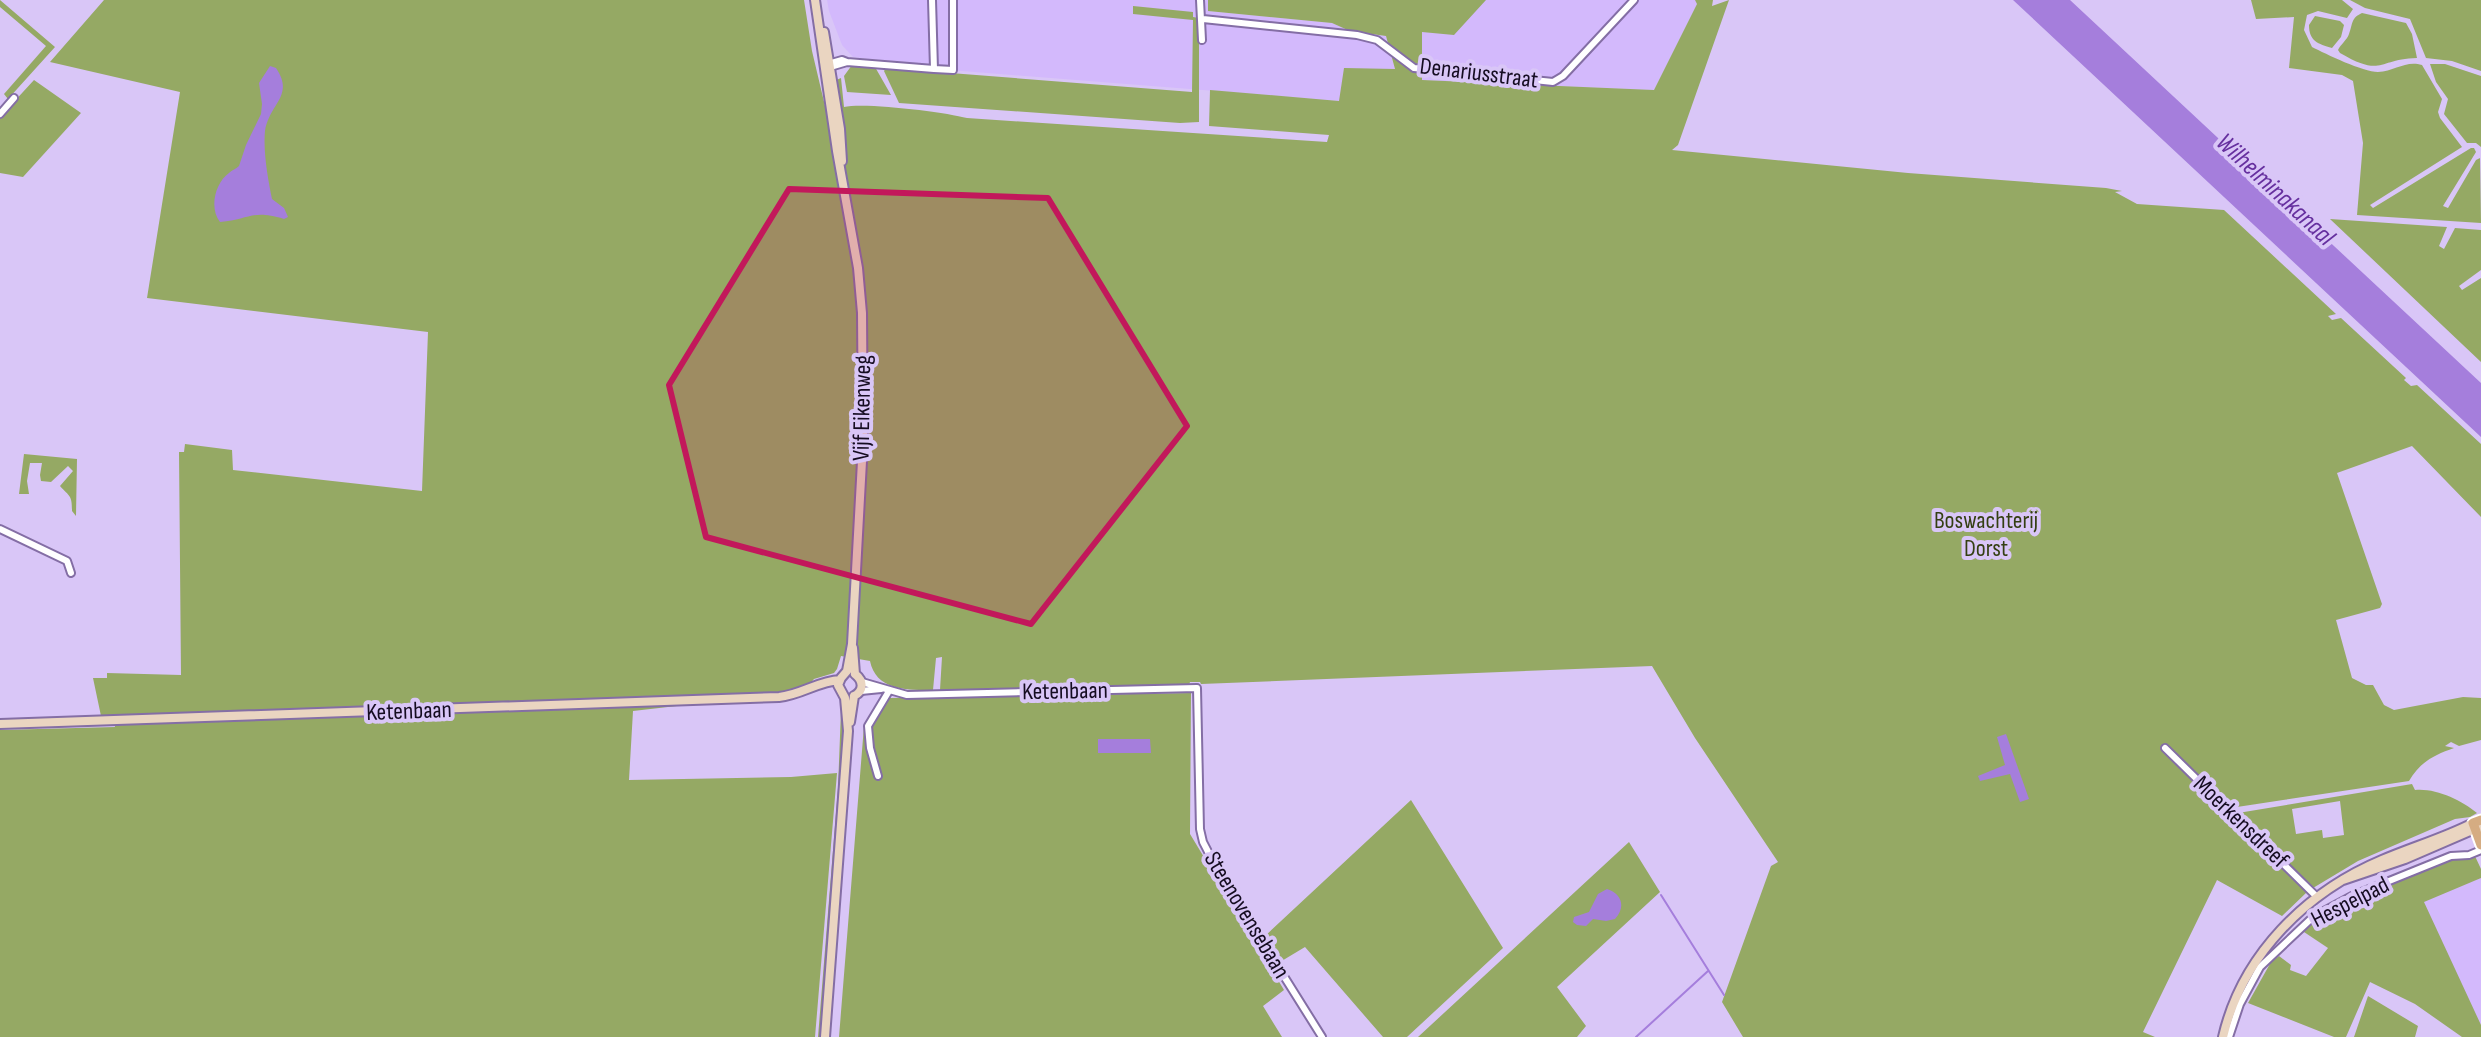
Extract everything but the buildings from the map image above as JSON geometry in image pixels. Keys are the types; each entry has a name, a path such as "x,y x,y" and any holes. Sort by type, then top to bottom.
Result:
{"main road":[{"name":"Vijf Eikenweg","path":"815,5 828,65 858,268 864,347 863,443 848,731 825,1037"},
{"name":"Ketenbaan","path":"0,724 763,698 792,695 826,681 850,685"},
{"path":"2223,1037 2234,1003 2256,961 2281,930 2317,897 2379,861 2478,826 2481,848"}],"street":[{"path":"932,0 934,69"},
{"path":"828,65 847,62 953,70 953,0"},
{"path":"1200,0 1202,40"},
{"name":"Denariusstraat","path":"1203,19 1357,35 1377,40 1414,68 1553,82 1563,76 1634,0"},
{"path":"0,114 14,98"},
{"path":"0,529 67,561 71,573"},
{"name":"Ketenbaan","path":"850,685 907,695 1197,688"},
{"name":"Steenovensebaan","path":"1197,688 1199,816 1203,842 1322,1037"},
{"path":"878,776 868,726 887,690"},
{"name":"Moerkensdreef","path":"2165,748 2317,897"},
{"name":"Hespelpad","path":"2229,1037 2240,1004 2260,967 2313,917 2352,896 2451,856 2469,855 2481,848"}],"highlighted area":[{"path":"789,189 1048,198 1187,426 1031,624 706,537 669,385"}],"shaded area":[{"path":"827,0 1208,0 1208,11 1332,23 1350,31 1386,36 1395,70 1340,101 950,70 853,57 842,45"},
{"path":"1422,0 1699,0 1654,90 1422,80"},
{"path":"2013,0 2070,0 2481,383 2481,437"},
{"path":"270,66 276,68 283,86 265,131 266,165 272,199 284,208 288,217 257,215 220,222 214,203 217,189 224,177 239,166 261,114 259,83"},
{"path":"2006,734 2029,799 2020,802 2010,774 1980,781 1978,776 2005,765 1997,737"},
{"path":"1098,739 1150,739 1151,753 1098,753"},
{"path":"2481,877 2481,1034 2421,901"},
{"path":"1607,889 1621,901 1615,919 1593,919 1586,926 1573,922 1574,917 1589,912 1598,894"}],"green space":[{"path":"0,0 55,47 8,99 4,94 46,46 0,7"},
{"name":"Boswachterij Dorst","path":"104,0 804,0 825,106 838,107 834,81 841,78 844,107 886,107 967,118 1327,142 1329,135 1209,126 1210,90 1339,101 1344,68 1395,69 1386,36 1350,31 1332,23 1208,11 1208,0 1486,0 1454,35 1422,32 1422,80 1654,90 1697,4 1695,0 1713,0 1712,6 1729,0 1678,145 1672,150 2106,188 2122,191 2115,192 2137,204 2224,210 2336,314 2328,316 2332,320 2341,318 2406,378 2404,380 2411,386 2417,385 2481,444 2481,517 2412,446 2337,473 2382,604 2380,608 2336,620 2352,678 2373,685 2384,705 2394,710 2463,697 2481,698 2481,740 2459,746 2451,742 2445,746 2454,748 2428,760 2409,781 2237,807 2234,825 2246,837 2249,834 2307,892 2282,916 2217,880 2143,1032 2155,1037 1743,1037 1722,1002 1771,866 1778,862 1695,738 1652,666 1190,682 1189,685 940,690 942,657 936,658 933,690 923,690 894,687 879,678 870,661 841,656 834,673 814,679 808,686 790,693 633,711 629,780 791,777 837,773 815,1037 0,1037 0,730 115,727 113,716 101,716 93,678 107,678 107,673 181,675 179,452 184,452 185,444 232,450 233,470 422,491 428,332 147,298 180,92 50,62"},
{"path":"2251,0 2342,0 2353,9 2347,18 2318,11 2307,15 2304,30 2312,47 2371,71 2422,65 2442,99 2438,112 2440,118 2462,147 2370,205 2373,208 2474,148 2476,152 2443,206 2448,208 2480,158 2481,223 2357,215 2363,143 2353,81 2342,75 2289,68 2294,17 2256,19"},
{"path":"2350,0 2481,0 2481,71 2452,61 2426,58 2410,19 2365,8"},
{"path":"1133,6 1193,12 1193,17 1199,18 1199,122 899,103 884,71 886,68 1192,92 1193,20 1133,14"},
{"path":"2362,13 2406,23 2412,34 2417,58 2373,66 2340,53 2338,50 2348,36 2354,19"},
{"path":"2315,16 2340,21 2344,25 2341,37 2332,48 2319,43 2311,35 2309,25"},
{"path":"2430,64 2445,64 2481,76 2481,147 2476,143 2467,143 2444,114 2448,99 2436,82"},
{"path":"852,65 875,67 891,95 847,92 844,76"},
{"path":"34,80 81,113 23,177 0,173 0,117"},
{"path":"2330,219 2447,227 2439,246 2444,249 2455,228 2481,230 2481,270 2459,286 2462,290 2481,278 2481,362"},
{"path":"24,454 77,459 76,516 70,497 60,486 73,471 68,466 51,482 41,481 42,463 30,463 27,481 29,494 19,494"},
{"path":"1191,693 1190,834 1284,990 1263,1006 1282,1037 839,1037 864,726 890,698"},
{"path":"841,710 844,710 844,738 822,1037 818,1037 838,788"},
{"path":"2412,784 2415,790 2448,796 2477,813 2455,819 2358,861 2313,888 2238,813","holes":["2340,801 2344,835 2323,838 2322,830 2296,834 2292,809"]},
{"path":"1411,800 1503,948 1407,1037 1383,1037 1305,947 1280,962 1265,936"},
{"path":"1629,842 1660,892 1557,987 1586,1026 1577,1037 1418,1037"},
{"path":"2474,854 2481,869 2481,878 2424,902 2481,1025 2481,1037 2462,1037 2415,1004 2370,982 2346,1037 2334,1037 2248,1003 2271,962 2279,956 2291,965 2290,970 2306,976 2328,948 2301,930 2318,917 2455,857"},
{"path":"2368,996 2418,1026 2415,1037 2354,1037"}],"waterway":[{"path":"1661,895 1724,995"},
{"path":"1636,1037 1708,971"}],"water label":[{"name":"Wilhelminakanaal","path":"2275,190"}]}
